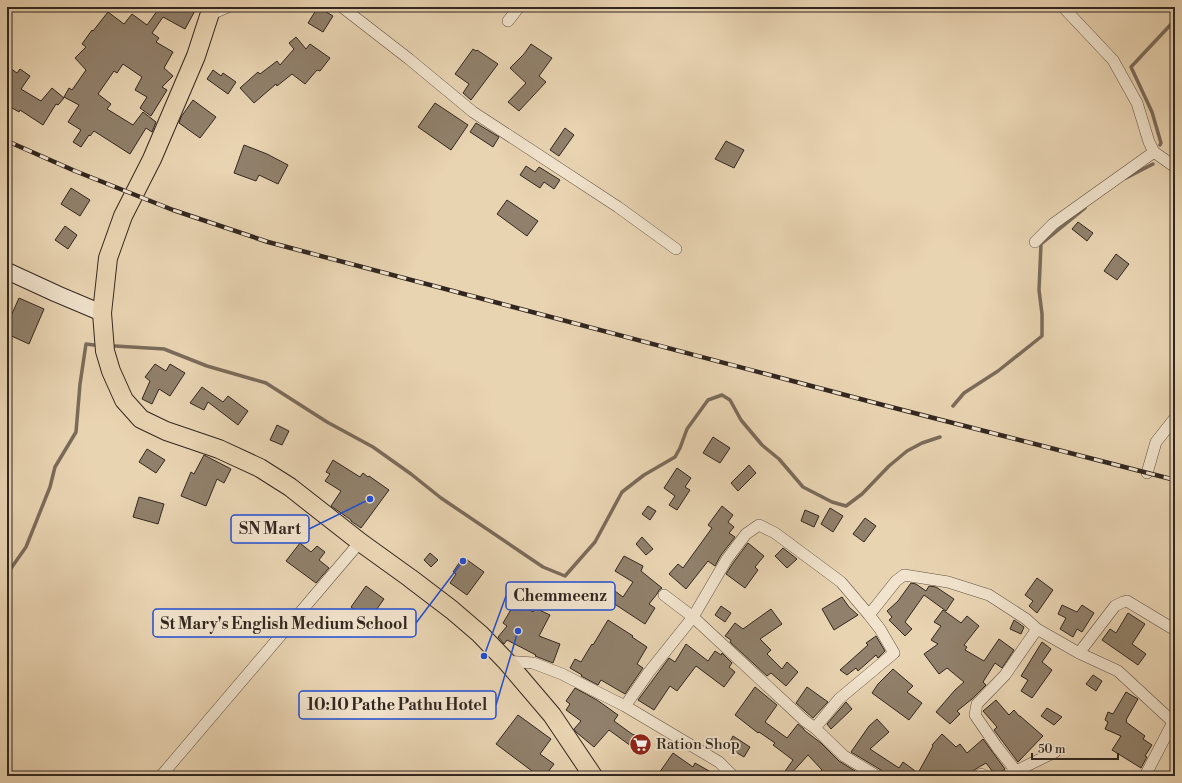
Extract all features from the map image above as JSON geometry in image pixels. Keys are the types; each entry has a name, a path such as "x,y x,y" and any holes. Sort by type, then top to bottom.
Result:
{"main road":[{"path":"211,11 194,63 152,159 133,194 120,223 108,258 102,313 105,351 111,371 124,400 141,419 166,431 219,449 260,468 290,486 360,542 452,610 480,634 506,661 552,715 593,776"}],"street":[{"path":"211,11 228,7"},
{"path":"342,7 409,59 473,112 618,207 676,249"},
{"path":"508,21 519,7"},
{"path":"1063,7 1113,60 1137,103 1149,142 1154,152 1175,167"},
{"path":"1035,242 1053,224 1154,152"},
{"path":"7,271 102,313"},
{"path":"1147,473 1156,442 1175,418"},
{"path":"625,706 648,672 693,617 727,559 746,534 759,526 775,533 841,582 870,615 894,652 839,699 815,728"},
{"path":"161,776 360,542"},
{"path":"870,615 896,581 904,575 948,582 990,595 1026,619 1037,629 1079,653 1118,671 1174,722 1145,776"},
{"path":"664,595 693,617 805,722 815,728 844,756 877,776"},
{"path":"1079,653 1116,606 1123,602 1128,601 1175,630"},
{"path":"1037,629 1005,675 977,704 975,715 1011,774 1055,752"},
{"path":"506,661 533,663 562,674 625,706 719,762 733,776"},
{"path":"978,776 981,774 985,776"}],"building":[{"path":"160,7 197,7 185,29 163,17 152,33 159,38 156,42 173,52 164,68 173,76 162,87 167,90 151,116 140,108 147,97 135,90 142,77 123,64 117,73 114,71 98,94 111,104 107,109 133,125 143,112 156,122 152,132 146,128 130,154 94,131 90,136 89,135 81,147 73,142 81,130 68,122 79,105 64,97 69,88 72,90 86,70 75,58 86,47 82,44 108,12 124,24 132,14 147,25"},
{"path":"318,7 333,16 323,32 308,23"},
{"path":"296,37 306,49 310,44 330,58 320,71 317,70 305,84 292,74 277,86 276,84 254,103 240,88 258,72 260,74 277,61 280,65 294,49 289,43"},
{"path":"531,44 552,58 539,76 546,82 519,111 508,102 526,83 510,68 524,54"},
{"path":"473,49 476,51 477,50 498,64 471,100 463,93 469,84 455,74"},
{"path":"7,66 17,73 20,69 30,76 21,89 41,101 52,88 64,98 58,105 56,104 43,125 20,110 19,112 7,105"},
{"path":"213,70 221,76 223,73 236,82 228,94 207,79"},
{"path":"193,100 216,117 200,138 179,123 181,117"},
{"path":"435,103 468,125 451,150 418,127"},
{"path":"476,123 499,137 493,147 470,132"},
{"path":"565,128 574,135 559,156 550,150"},
{"path":"726,141 744,150 734,168 715,159"},
{"path":"244,145 267,154 288,165 278,184 259,175 256,181 234,173"},
{"path":"526,166 535,172 539,167 560,180 554,189 544,182 540,188 520,175"},
{"path":"71,188 90,200 80,216 61,204"},
{"path":"507,200 538,221 527,236 497,214"},
{"path":"1078,222 1093,233 1087,241 1072,229"},
{"path":"65,226 77,235 68,249 55,240"},
{"path":"1116,254 1129,264 1117,280 1104,271"},
{"path":"19,298 44,309 29,344 7,334 7,325"},
{"path":"155,364 166,371 170,364 185,373 170,396 159,389 152,404 142,399 150,381 145,377"},
{"path":"202,387 223,402 228,396 248,411 238,425 208,402 204,410 190,403"},
{"path":"277,425 289,431 282,445 270,440"},
{"path":"713,437 730,448 720,463 703,453"},
{"path":"147,449 165,460 156,473 139,462"},
{"path":"204,455 231,469 224,483 217,479 206,506 181,496 191,472 194,474"},
{"path":"333,460 360,477 363,473 368,477 369,476 389,490 361,528 331,506 341,491 325,481 330,474 326,472"},
{"path":"749,465 756,473 738,491 731,483"},
{"path":"677,468 691,478 685,487 690,490 677,510 669,505 675,496 664,488"},
{"path":"139,497 164,504 158,524 133,517"},
{"path":"648,506 656,511 650,520 642,514"},
{"path":"722,506 733,515 728,522 734,527 729,533 735,537 721,555 715,566 708,561 686,589 669,574 678,564 683,568 712,528 708,525"},
{"path":"830,508 843,516 833,532 821,524"},
{"path":"805,510 819,516 814,527 801,521"},
{"path":"865,518 876,526 864,542 853,534"},
{"path":"642,537 653,549 646,555 636,544"},
{"path":"300,543 311,552 317,546 325,552 319,560 329,568 316,583 286,561"},
{"path":"748,543 764,556 755,567 758,570 745,588 726,574"},
{"path":"783,548 797,559 787,568 775,556"},
{"path":"430,553 438,560 431,567 424,560"},
{"path":"624,556 643,566 641,571 662,588 649,604 655,608 645,624 613,603 611,606 596,594 604,583 623,597 633,582 615,571"},
{"path":"463,557 484,572 467,595 450,583 456,574 453,572"},
{"path":"1037,578 1053,590 1037,613 1029,606 1033,601 1025,595"},
{"path":"911,583 916,584 926,591 929,586 936,587 954,599 946,611 924,595 905,622 912,629 905,636 889,620 892,617 887,611 898,601"},
{"path":"366,586 384,599 369,620 351,607"},
{"path":"842,597 849,607 858,615 834,630 822,609"},
{"path":"516,601 533,612 535,608 550,615 539,636 560,644 553,663 535,656 536,655 507,640 504,644 498,637 507,626 503,623"},
{"path":"1062,605 1077,612 1082,605 1094,613 1082,632 1077,629 1073,637 1060,629 1066,618 1058,614"},
{"path":"721,606 731,613 725,622 715,615"},
{"path":"771,609 782,624 760,639 771,650 767,654 782,669 787,662 798,672 786,686 771,673 767,676 730,642 731,640 725,636 735,623 743,629"},
{"path":"943,610 961,623 967,616 979,626 964,645 967,647 965,650 984,661 999,639 1014,650 1002,668 995,663 983,682 986,685 957,711 960,714 950,724 936,712 964,682 947,668 939,674 924,654 938,644 931,640 941,626 934,622"},
{"path":"1128,613 1145,624 1132,644 1146,654 1138,665 1102,640 1110,629 1116,633"},
{"path":"608,620 647,647 637,664 643,668 625,694 601,680 598,685 570,668 575,659 581,662"},
{"path":"1014,620 1024,627 1021,634 1010,629"},
{"path":"876,636 885,651 878,658 876,655 858,671 856,668 847,675 840,670 868,645 866,643"},
{"path":"1042,642 1051,649 1042,662 1052,670 1032,698 1021,691 1028,680 1021,676"},
{"path":"686,644 708,661 715,651 721,655 722,653 732,663 729,667 735,672 724,687 696,666 677,691 670,686 654,710 638,700 669,658 675,662"},
{"path":"893,669 913,686 907,692 922,703 909,720 872,693 878,684"},
{"path":"1093,675 1102,681 1096,691 1086,684"},
{"path":"755,687 777,705 765,722 787,738 798,724 821,743 839,761 855,771 852,776 817,776 822,770 808,755 789,776 785,776 783,774 793,760 773,745 775,743 759,732 758,733 735,715"},
{"path":"807,687 828,702 813,718 796,703"},
{"path":"575,688 597,700 618,715 614,721 632,734 650,741 646,752 631,746 609,730 594,747 576,732 574,729 581,721 566,710 570,704 566,701"},
{"path":"1126,692 1138,699 1126,722 1145,736 1143,739 1152,745 1145,756 1147,757 1141,768 1112,750 1121,736 1105,729 1108,722 1105,720 1108,712 1113,714"},
{"path":"996,700 1009,715 1014,710 1043,736 1018,762 994,730 997,727 983,711"},
{"path":"846,702 852,709 831,729 827,724"},
{"path":"1047,708 1062,717 1054,725 1041,716"},
{"path":"518,715 551,739 540,754 554,764 545,776 529,776 532,771 496,744"},
{"path":"877,719 889,732 870,749 899,768 903,762 918,773 933,746 932,745 942,734 956,747 960,744 967,753 983,739 1005,769 1001,772 1000,776 996,776 986,763 974,770 968,776 886,776 881,770 851,752 869,726"},
{"path":"733,736 750,747 744,757 727,747"},
{"path":"673,753 693,767 695,763 718,776 657,776"}],"waterway":[{"path":"1160,145 1161,143 1152,112 1131,67 1175,20"},
{"path":"1126,178 1153,164"},
{"path":"953,406 964,393 998,371 1042,336 1042,314 1039,290 1041,244 1085,208"},
{"path":"7,574 26,547 50,487 55,467 76,432 80,384 86,344 94,345"},
{"path":"115,346 164,349 207,366 266,383 327,422 373,447 441,498 543,567 565,576 595,542 622,492 644,475 675,457 687,429 708,400 722,395 730,400 741,420 762,445 779,459 803,487 832,502 846,506 862,494 889,466 907,451 922,443 940,437"}],"railway":[{"path":"7,141 75,171 173,210 268,242 883,405 1175,480"}],"place":[{"name":"SN Mart","path":"370,499"},
{"name":"St Mary's English Medium School","path":"463,561"},
{"name":"10:10 Pathe Pathu Hotel","path":"518,631"},
{"name":"Chemmeenz","path":"484,656"},
{"name":"Ration Shop","path":"641,744"}]}
